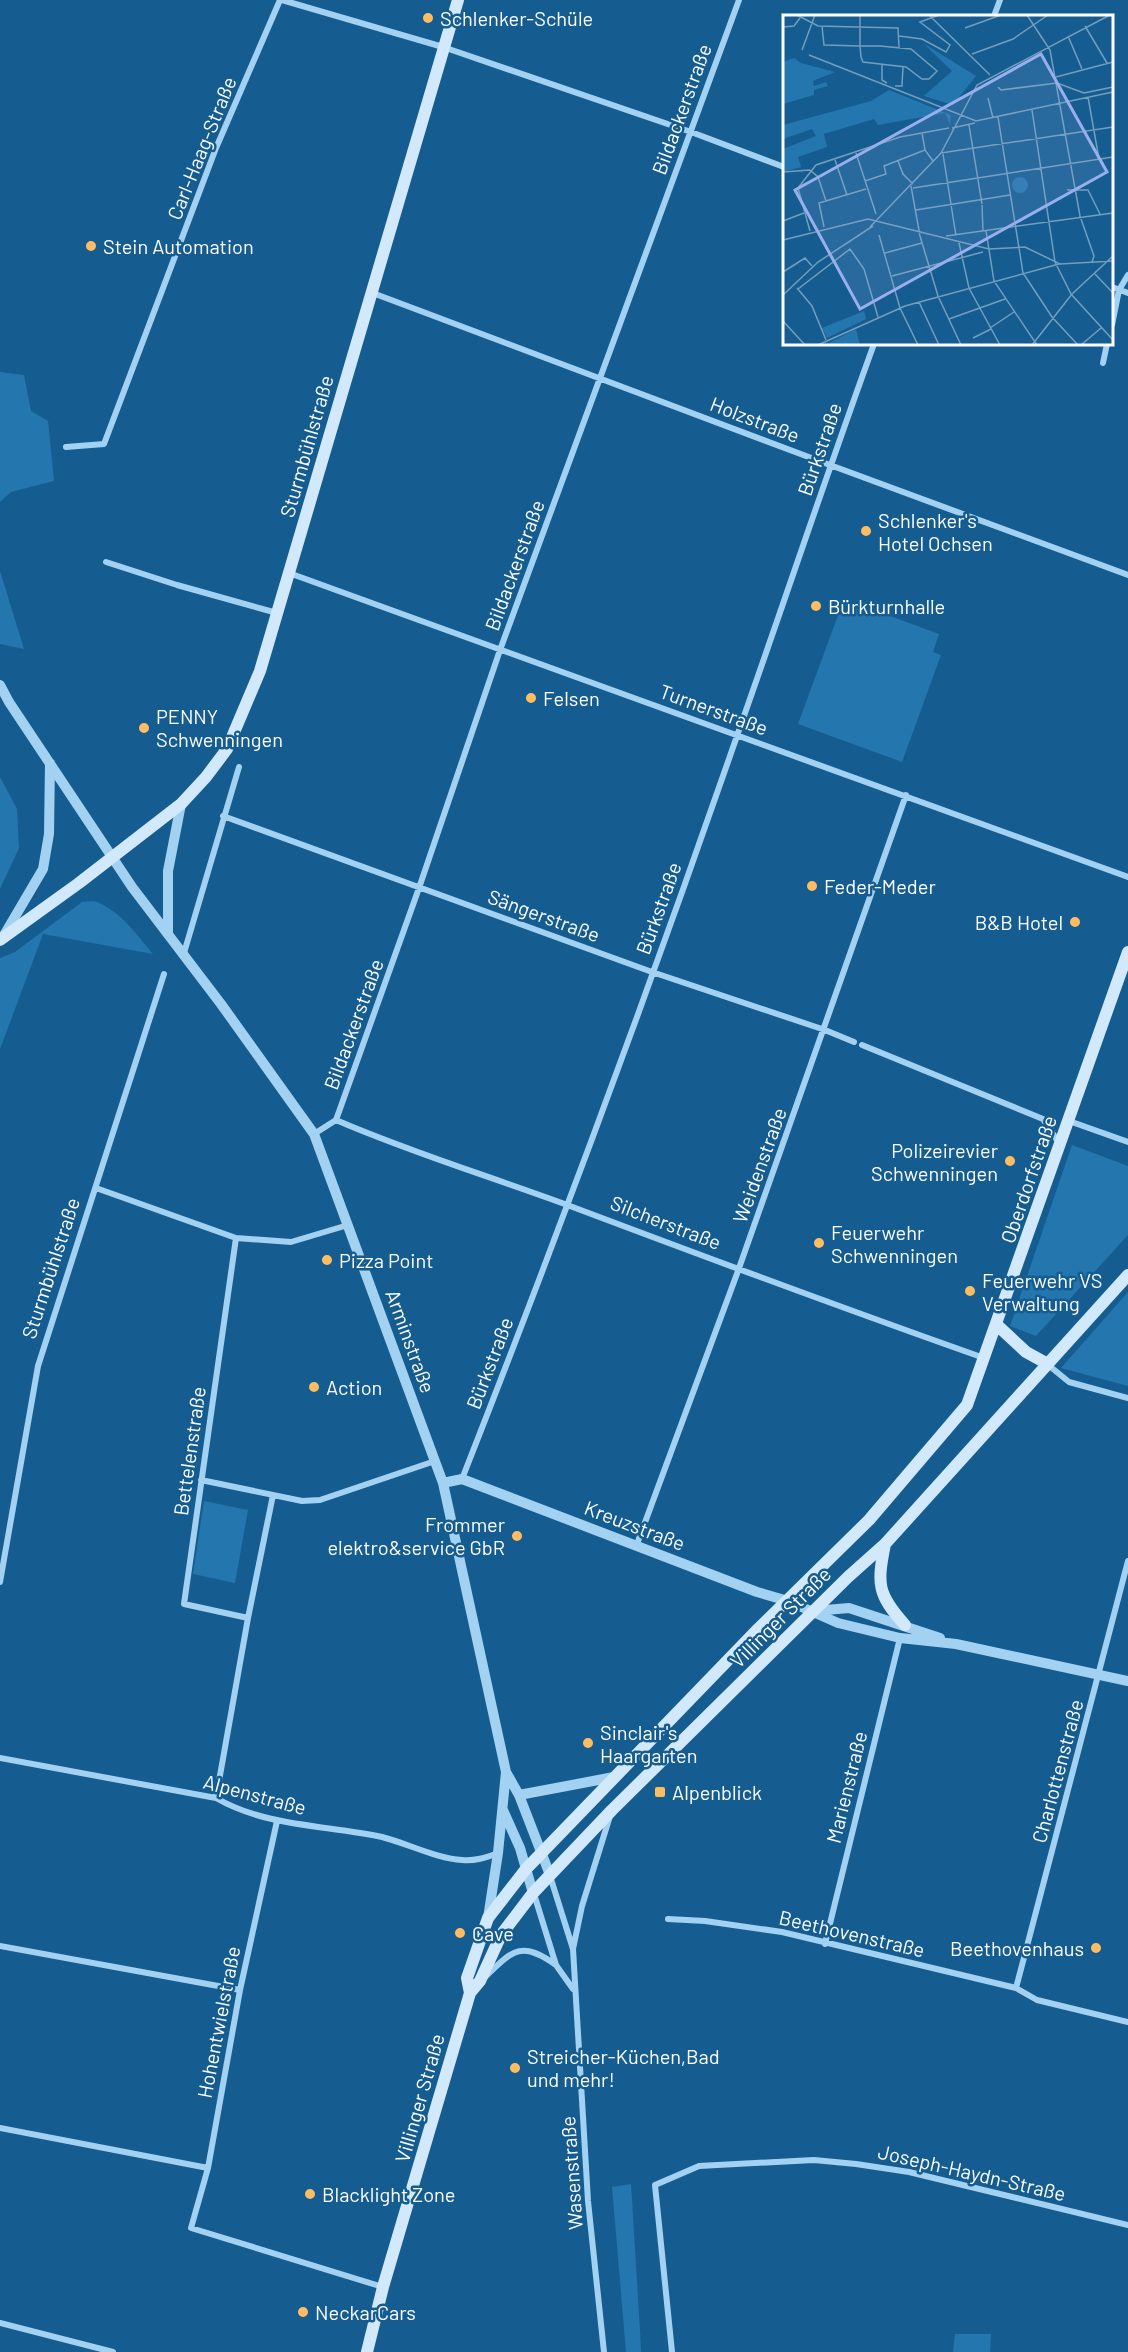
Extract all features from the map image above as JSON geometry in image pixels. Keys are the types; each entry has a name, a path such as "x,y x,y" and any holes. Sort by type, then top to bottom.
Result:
{"main road":[{"name":"Sturmbühlstraße","path":"1,939 72,889 181,804 206,777 227,749 260,671 458,0"},
{"name":"Oberdorfstraße","path":"788,1601 869,1520 967,1405 1070,1121 1128,952"},
{"name":"Villinger Straße","path":"367,2352 383,2288 470,1993 480,1981 501,1935 533,1893 612,1810 885,1544 1046,1363 1128,1275"},
{"path":"997,1325 1019,1347 1046,1363"},
{"path":"885,1544 879,1575 887,1605 905,1625"},
{"name":"Villinger Straße","path":"470,1993 467,1978 488,1918 526,1869 788,1601"}],"street":[{"path":"281,0 443,47 783,166"},
{"name":"Carl-Haag-Straße","path":"66,447 104,444 216,148 281,0"},
{"name":"Bildackerstraße","path":"314,1134 336,1120 419,888 500,650 739,0"},
{"path":"991,0 999,1"},
{"path":"1113,320 1119,290 1128,275"},
{"path":"1113,287 1128,293"},
{"name":"Holzstraße","path":"370,292 1128,575"},
{"name":"Bürkstraße","path":"462,1479 568,1206 738,735 874,345"},
{"path":"1103,363 1107,345"},
{"path":"106,561 177,585 277,613"},
{"name":"Turnerstraße","path":"289,573 1128,877"},
{"name":"Arminstraße","path":"0,685 132,887 184,953 314,1134 443,1483 506,1772 519,1795 550,1875"},
{"path":"1,939 43,869 49,834 50,763"},
{"path":"184,953 239,767"},
{"name":"Weidenstraße","path":"637,1544 825,1030 906,795"},
{"path":"168,933 168,871 181,804"},
{"name":"Sängerstraße","path":"223,816 652,972 825,1030 854,1042"},
{"name":"Sturmbühlstraße","path":"0,1582 38,1366 164,974"},
{"path":"862,1045 1043,1119 1060,1146"},
{"name":"Silcherstraße","path":"336,1120 392,1144 984,1358"},
{"path":"1070,1121 1128,1142"},
{"path":"96,1188 236,1238 291,1242 349,1224"},
{"name":"Bettelenstraße","path":"236,1238 184,1604 249,1618"},
{"path":"1046,1363 1069,1382 1128,1398"},
{"path":"201,1480 302,1501 320,1500 435,1461"},
{"path":"443,1483 462,1479"},
{"name":"Kreuzstraße","path":"462,1479 637,1544 757,1592 788,1601 838,1623 900,1638 956,1644 1128,1681"},
{"path":"216,1798 273,1495"},
{"name":"Charlottenstraße","path":"1016,1988 1128,1561"},
{"name":"Kreuzstraße","path":"814,1611 849,1608 956,1644"},
{"name":"Marienstraße","path":"825,1944 900,1638"},
{"name":"Alpenstraße","path":"0,1758 216,1798 234,1809 277,1821 382,1837 459,1860 480,1860 498,1853"},
{"name":"Arminstraße","path":"488,1918 498,1853 506,1772"},
{"path":"519,1795 614,1777"},
{"path":"502,1807 520,1848 533,1893"},
{"name":"Wasenstraße","path":"604,2352 588,2201 573,1949 582,1906 612,1810"},
{"name":"Hohentwielstraße","path":"277,1821 240,1990 208,2168 191,2228 383,2288"},
{"name":"Wasenstraße","path":"550,1875 573,1949"},
{"name":"Wasenstraße","path":"533,1893 556,1965 574,1991"},
{"name":"Beethovenstraße","path":"668,1919 705,1921 782,1932 1016,1988 1037,2000 1128,2022"},
{"path":"0,1946 240,1990"},
{"name":"Wasenstraße","path":"480,1981 508,1955 516,1951 537,1951 556,1965"},
{"path":"0,2128 208,2168"},
{"name":"Joseph-Haydn-Straße","path":"672,2352 655,2185 699,2166 814,2160 856,2164 909,2172 1128,2225"},
{"path":"0,2323 113,2352"}],"shaded area":[{"path":"0,372 24,375 31,411 48,421 54,481 11,492 0,502"},
{"path":"0,571 24,649 0,644"},
{"path":"844,599 939,634 933,652 941,655 902,762 798,724"},
{"path":"0,777 17,809 19,848 0,889"},
{"path":"94,901 120,916 153,954 43,934 0,1049 0,958 15,952 82,902"},
{"path":"1072,1145 1128,1166 1128,1235 1036,1336 1010,1326"},
{"path":"1128,1292 1128,1386 1061,1368"},
{"path":"204,1501 248,1510 235,1583 193,1574"},
{"path":"631,2184 641,2352 626,2352 612,2187"},
{"path":"955,2334 991,2334 990,2352 953,2352"}],"place":[{"name":"Schlenker-Schüle","path":"428,18"},
{"name":"Stein Automation","path":"91,246"},
{"name":"Schlenker's Hotel Ochsen","path":"866,531"},
{"name":"Bürkturnhalle","path":"816,606"},
{"name":"Felsen","path":"531,698"},
{"name":"PENNY Schwenningen","path":"144,728"},
{"name":"Feder-Meder","path":"812,886"},
{"name":"B&B Hotel","path":"1075,922"},
{"name":"Polizeirevier Schwenningen","path":"1010,1161"},
{"name":"Feuerwehr Schwenningen","path":"819,1243"},
{"name":"Pizza Point","path":"327,1260"},
{"name":"Feuerwehr VS Verwaltung","path":"970,1291"},
{"name":"Action","path":"314,1387"},
{"name":"Frommer elektro&service GbR","path":"517,1536"},
{"name":"Sinclair's Haargarten","path":"588,1743"},
{"name":"Alpenblick","path":"660,1792"},
{"name":"Cave","path":"460,1933"},
{"name":"Beethovenhaus","path":"1096,1948"},
{"name":"Streicher-Küchen,Bad und mehr!","path":"515,2068"},
{"name":"Blacklight Zone","path":"310,2194"},
{"name":"NeckarCars","path":"303,2312"}]}
